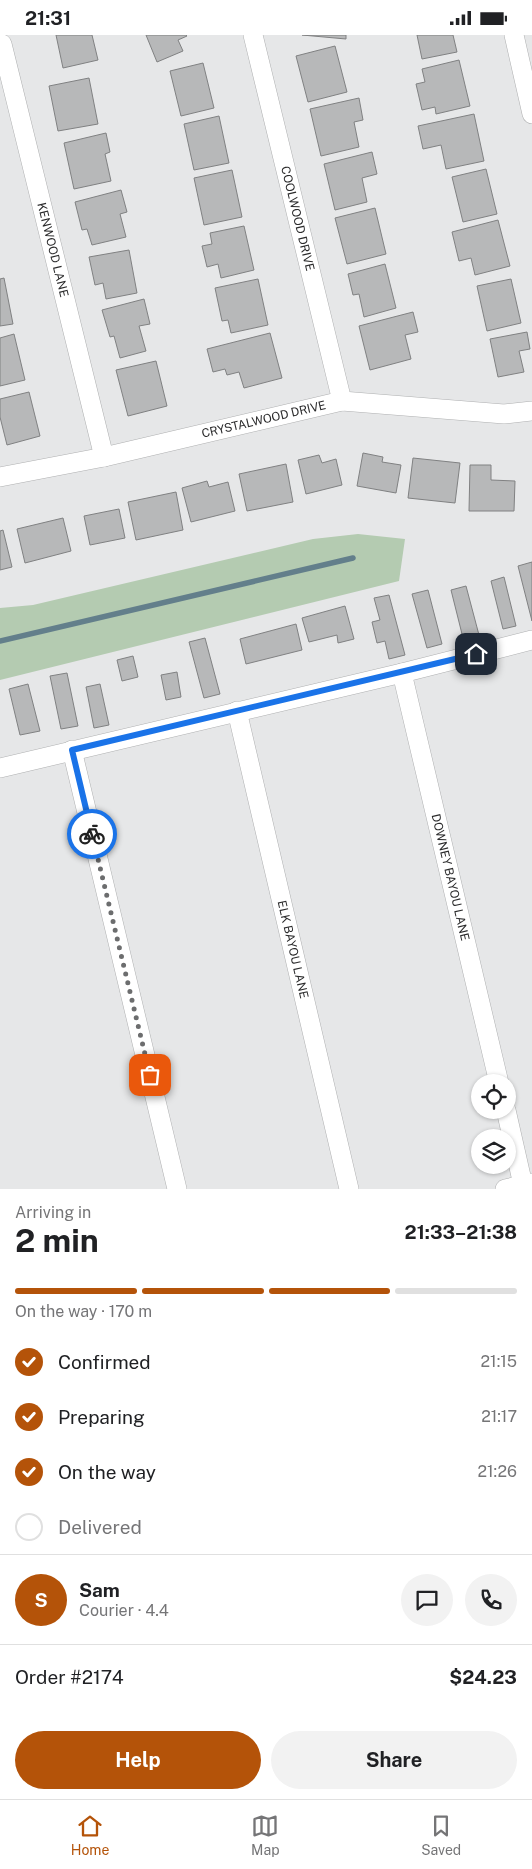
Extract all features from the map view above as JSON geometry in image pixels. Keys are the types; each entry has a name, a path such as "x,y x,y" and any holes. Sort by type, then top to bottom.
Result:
{"street":[{"name":"COOLWOOD DRIVE","path":"253,35 342,401"},
{"path":"514,35 532,114"},
{"name":"KENWOOD LANE","path":"2,44 104,457"},
{"name":"CRYSTALWOOD DRIVE","path":"0,477 104,457 342,401 504,414 532,411"},
{"path":"0,768 402,673 532,640"},
{"name":"DOWNEY BAYOU LANE","path":"402,673 497,1074"},
{"name":"ELK BAYOU LANE","path":"237,711 349,1189"},
{"path":"72,750 177,1189"},
{"path":"505,1189 528,1184 509,1119"}],"green space":[{"path":"358,534 405,539 399,581 0,680 0,608 33,605 313,539"}],"building":[{"path":"56,35 92,35 98,60 63,68"},
{"path":"146,35 187,36 178,40 183,51 157,62"},
{"path":"302,35 346,35 346,39"},
{"path":"417,35 453,35 457,52 422,59"},
{"path":"335,46 347,92 308,102 296,56"},
{"path":"459,60 470,106 436,114 435,107 422,110 416,84 425,82 422,69"},
{"path":"203,63 214,108 181,116 170,71"},
{"path":"89,78 98,124 58,131 49,86"},
{"path":"359,98 363,120 354,122 359,147 321,156 310,109"},
{"path":"474,114 484,161 446,169 441,145 423,149 418,126"},
{"path":"219,116 229,163 194,170 184,124"},
{"path":"106,133 110,152 105,154 111,181 74,189 64,143"},
{"path":"372,152 377,174 362,178 367,202 335,210 324,164"},
{"path":"486,169 497,214 463,222 452,177"},
{"path":"232,170 242,217 204,225 194,178"},
{"path":"121,190 127,212 120,214 126,237 92,245 87,229 82,230 75,202"},
{"path":"375,208 386,254 347,264 335,218"},
{"path":"498,220 510,266 475,275 471,258 459,261 452,232"},
{"path":"244,226 254,270 221,278 218,264 207,267 202,246 212,244 210,233"},
{"path":"129,250 137,293 106,299 103,283 95,285 89,257"},
{"path":"385,264 396,308 364,317 359,294 353,295 348,274"},
{"path":"4,278 13,324 0,326 0,279"},
{"path":"258,279 268,325 231,333 228,320 222,321 215,288"},
{"path":"511,279 521,323 487,331 477,286"},
{"path":"144,299 150,324 139,326 146,351 120,358 114,336 110,337 102,310"},
{"path":"413,312 418,332 405,335 411,359 370,370 359,326"},
{"path":"527,332 530,349 519,351 524,372 498,377 490,339"},
{"path":"270,333 282,378 244,388 239,372 227,375 225,369 213,372 207,349"},
{"path":"14,334 25,380 0,386 0,338"},
{"path":"156,361 167,406 128,416 116,370"},
{"path":"29,392 40,436 7,445 0,417 0,399"},
{"path":"363,453 383,457 382,462 401,465 396,493 357,486"},
{"path":"319,455 322,463 336,459 342,485 306,494 298,460"},
{"path":"413,458 460,463 455,503 408,498"},
{"path":"286,464 293,502 247,511 239,474"},
{"path":"470,465 491,465 491,480 515,481 514,511 469,511"},
{"path":"207,481 209,487 228,482 235,511 191,522 182,488"},
{"path":"176,492 183,530 136,540 128,502"},
{"path":"119,509 125,538 90,545 84,516"},
{"path":"63,518 71,551 25,563 17,529"},
{"path":"3,530 12,567 0,570 0,531"},
{"path":"532,562 532,621 518,566"},
{"path":"504,577 516,626 503,629 491,581"},
{"path":"466,586 479,635 463,638 451,590"},
{"path":"428,590 442,644 427,648 412,594"},
{"path":"389,595 405,655 389,659 385,641 377,643 372,622 380,620 374,598"},
{"path":"345,606 354,639 338,643 337,635 309,642 302,618"},
{"path":"296,624 302,650 246,664 240,639"},
{"path":"205,638 220,694 204,698 189,642"},
{"path":"133,656 138,677 122,681 117,660"},
{"path":"177,672 181,697 166,700 161,675"},
{"path":"67,673 78,726 61,729 50,676"},
{"path":"28,684 40,731 20,735 9,689"},
{"path":"100,684 109,725 94,728 86,687"}],"waterway":[{"path":"0,641 353,558"}],"way so far":[{"path":"92,834 150,1075"}],"route":[{"path":"92,834 72,750 476,654"}]}
